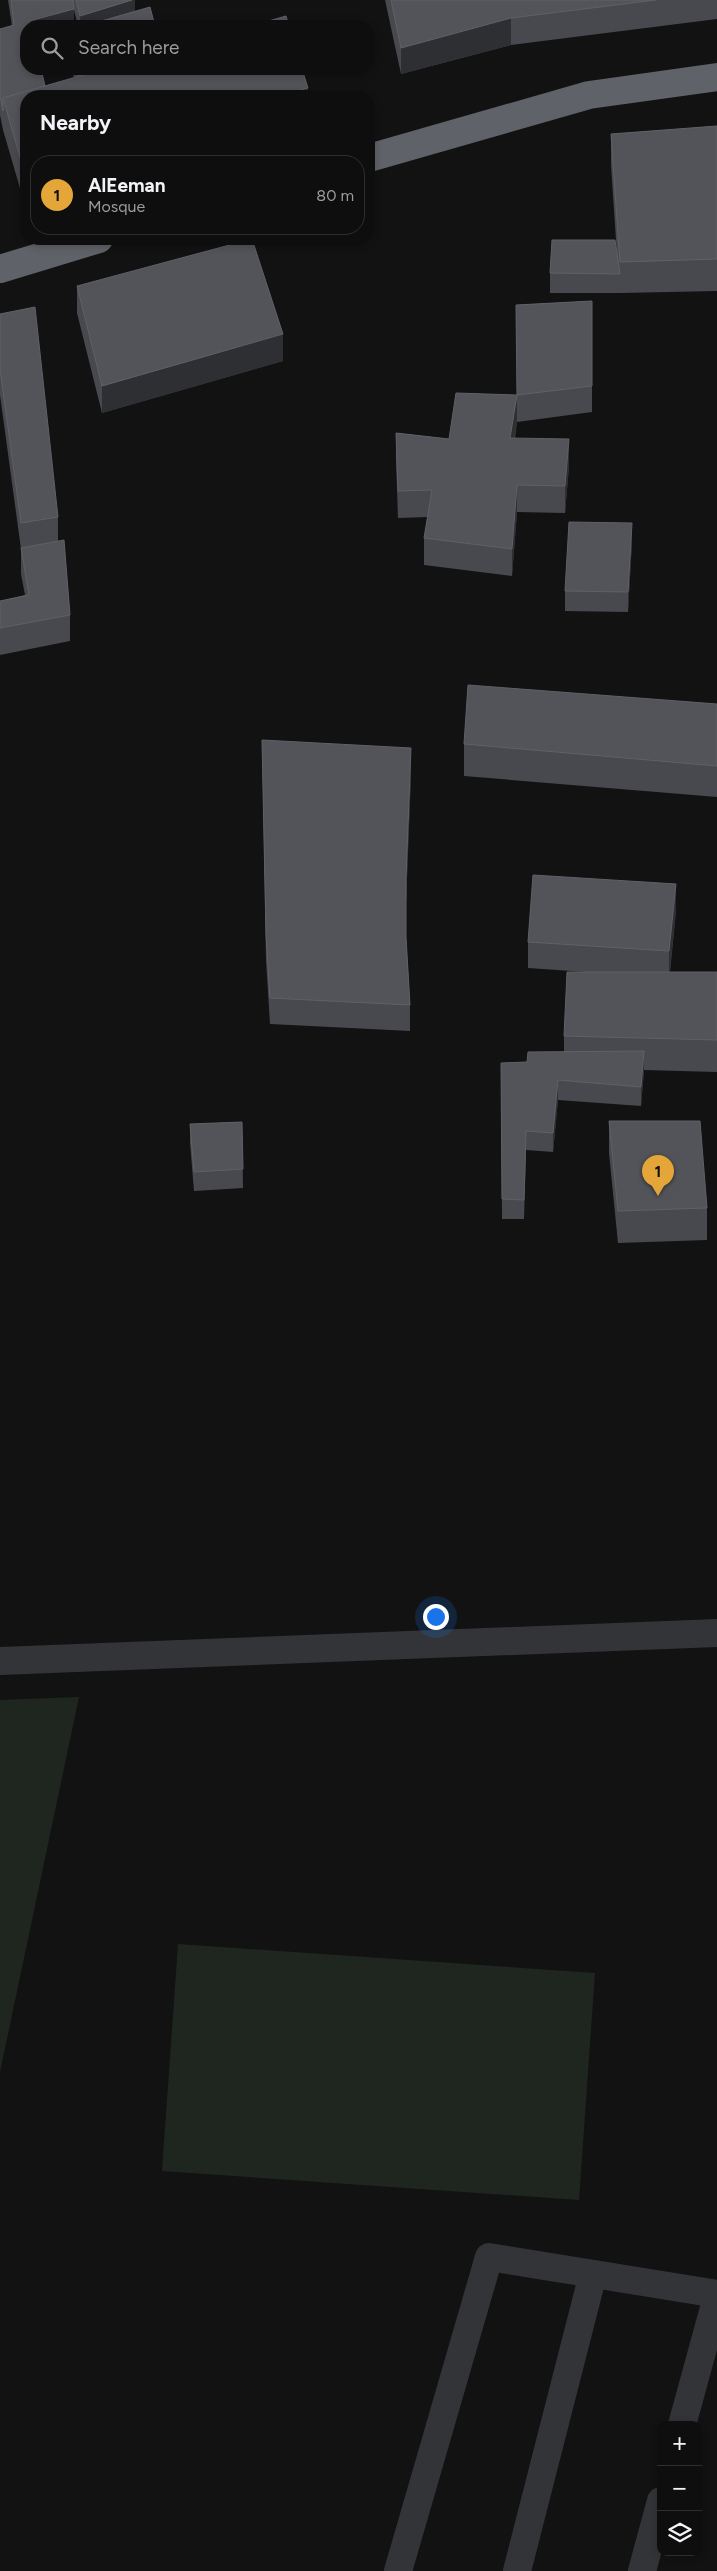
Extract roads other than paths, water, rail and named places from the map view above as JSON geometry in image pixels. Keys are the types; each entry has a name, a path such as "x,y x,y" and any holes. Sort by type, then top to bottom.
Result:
{"highway":[{"path":"375,156 589,95 717,77"},
{"path":"1,265 76,245"}],"street":[{"path":"0,1660 717,1633"},
{"path":"398,2571 489,2257 717,2295 683,2421"},
{"path":"517,2571 593,2274"},
{"path":"642,2571 658,2511"}],"place":[{"name":"AlEeman","path":"658,1196"}]}
